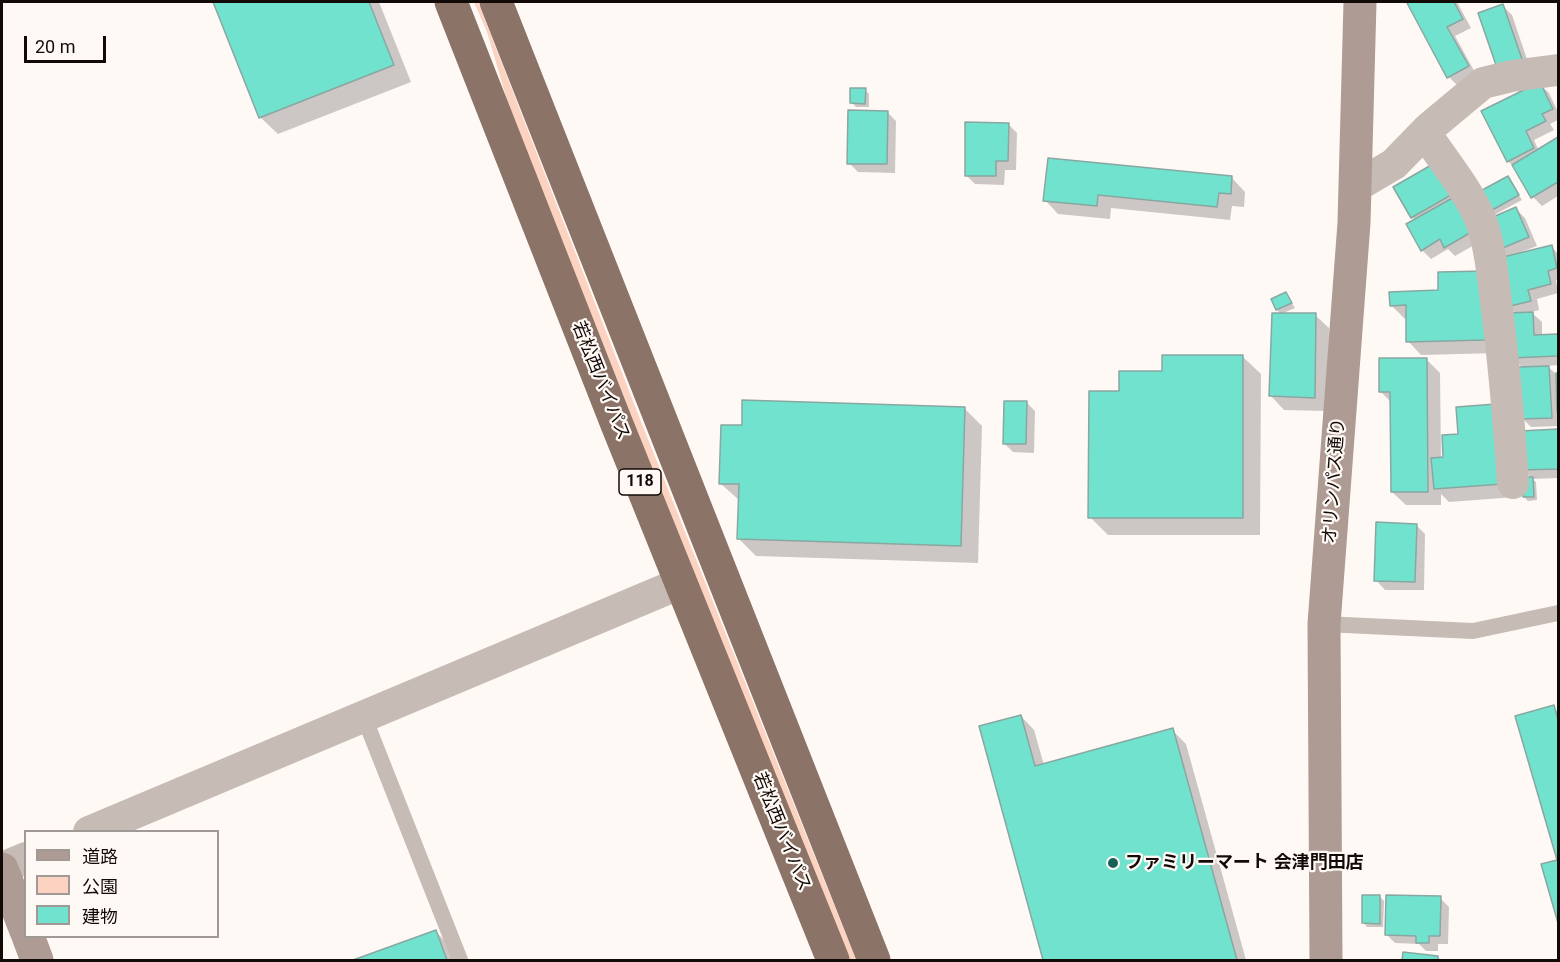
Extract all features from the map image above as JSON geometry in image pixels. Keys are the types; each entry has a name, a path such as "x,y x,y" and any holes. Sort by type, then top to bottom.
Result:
{"highway":[{"name":"若松西バイパス","path":"451,2 833,960"},
{"name":"118","path":"496,2 874,960"}],"street":[{"name":"オリンパス通り","path":"1326,960 1324,624 1354,223 1360,2"},
{"path":"1355,187 1394,164 1425,133 1483,83 1512,76 1558,70"},
{"path":"1425,133 1472,203 1481,222 1492,274 1507,390 1514,483"},
{"path":"91,830 681,583"},
{"path":"24,859 2,868 24,926"},
{"path":"29,938 37,960"}],"lane":[{"path":"1324,624 1473,631 1558,613"},
{"path":"368,728 460,960"}],"green space":[{"path":"474,2 478,2 640,419 856,960 846,960 517,134 487,32"}],"building":[{"path":"213,2 369,2 394,65 259,118"},
{"path":"1454,2 1463,19 1447,27 1469,66 1447,78 1407,3"},
{"path":"1503,4 1522,59 1497,68 1478,13"},
{"path":"1540,82 1553,109 1542,114 1546,121 1526,131 1534,148 1507,162 1481,111"},
{"path":"850,88 866,88 865,104 850,103"},
{"path":"848,110 888,111 887,164 847,164"},
{"path":"965,122 1009,123 1008,161 996,161 996,176 965,176"},
{"path":"1558,137 1558,182 1531,198 1512,165"},
{"path":"1048,158 1232,176 1231,194 1219,193 1217,207 1098,195 1097,206 1043,201"},
{"path":"1433,164 1451,195 1411,218 1393,187"},
{"path":"1508,176 1519,195 1487,213 1475,194"},
{"path":"1456,196 1475,230 1444,248 1440,239 1421,251 1406,224"},
{"path":"1516,207 1529,237 1498,250 1486,220"},
{"path":"1552,245 1557,268 1548,271 1551,284 1528,290 1531,301 1506,307 1495,259"},
{"path":"1485,271 1486,340 1406,342 1406,305 1390,306 1389,292 1438,290 1438,272"},
{"path":"1286,292 1292,303 1276,310 1271,299"},
{"path":"1533,312 1534,335 1558,334 1558,356 1511,358 1509,313"},
{"path":"1272,313 1316,313 1315,398 1269,396"},
{"path":"1162,355 1243,355 1243,518 1088,518 1089,391 1119,391 1119,371 1162,371"},
{"path":"1379,358 1427,358 1428,492 1391,492 1390,392 1379,392"},
{"path":"1549,366 1552,418 1521,419 1519,367"},
{"path":"1556,373 1558,373 1558,411 1557,411"},
{"path":"742,400 965,407 961,546 737,539 739,484 719,484 721,425 742,425"},
{"path":"1004,401 1027,401 1026,444 1003,444"},
{"path":"1496,404 1503,484 1434,489 1431,458 1443,457 1442,435 1458,434 1456,407"},
{"path":"1558,429 1558,469 1521,470 1520,431"},
{"path":"1521,477 1533,477 1534,497 1523,497"},
{"path":"1376,522 1417,524 1415,582 1374,581"},
{"path":"1554,705 1558,720 1558,923 1541,864 1557,860 1515,716"},
{"name":"ファミリーマート 会津門田店","path":"1021,715 1035,766 1173,728 1237,960 1043,960 979,726"},
{"path":"1362,895 1380,895 1380,924 1362,923"},
{"path":"1386,895 1441,896 1440,936 1429,936 1429,943 1416,943 1416,936 1385,935"},
{"path":"436,930 447,960 353,960"},
{"path":"1403,952 1438,956 1438,960 1402,960"}],"place":[{"name":"ファミリーマート 会津門田店","path":"1113,863"}]}
